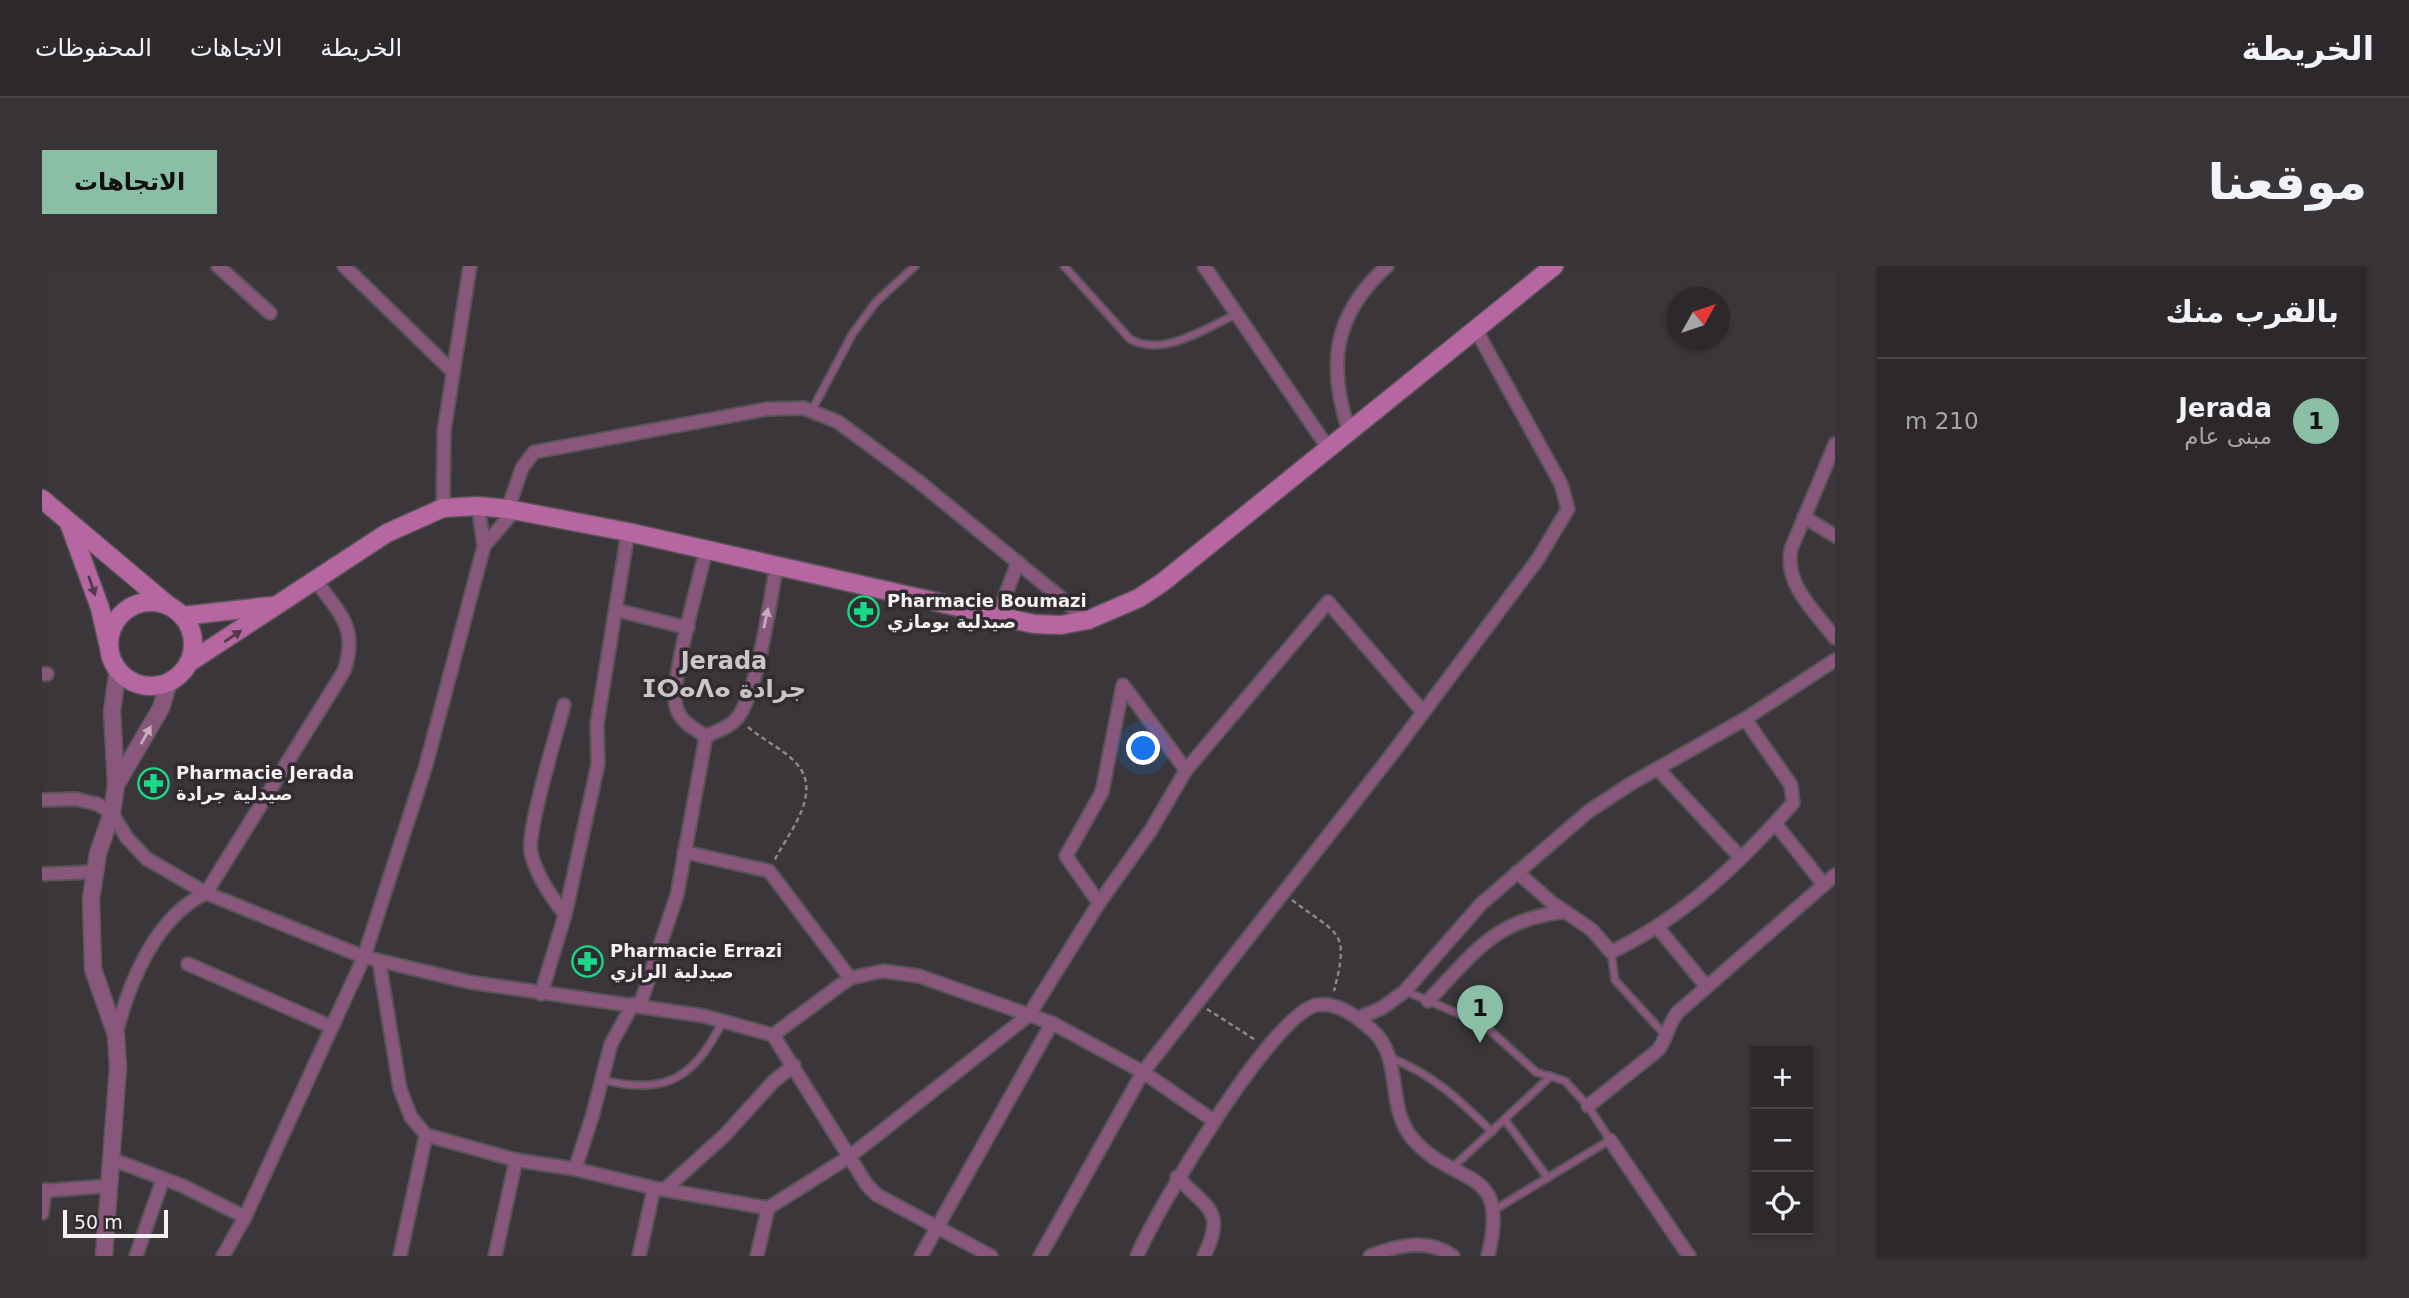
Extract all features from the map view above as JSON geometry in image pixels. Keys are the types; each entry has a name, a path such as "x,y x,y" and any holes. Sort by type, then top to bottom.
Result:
{"main road":[{"path":"69,523 100,608 110,650 118,669 128,679 141,685 156,686 169,682 181,674 190,662 236,634 314,578 387,533 443,508 478,506 512,509 777,565 997,617 1061,625 1088,620 1139,598 1163,582 1554,266"},
{"path":"42,499 175,611 193,638 190,662"},
{"path":"110,650 110,637 122,615 144,603 175,611 274,605"}],"street":[{"path":"218,266 270,313"},
{"path":"344,266 451,370"},
{"path":"443,508 444,431 451,370 470,266"},
{"path":"1204,266 1328,448"},
{"path":"1349,431 1337,395 1337,360 1345,321 1355,302 1387,266"},
{"path":"1040,1256 1143,1072 1423,712 1538,559 1568,509 1561,484 1476,330"},
{"path":"223,1256 245,1217 364,957 426,765 484,546 512,509 522,468 534,453 767,409 812,410 838,422 1088,620"},
{"path":"1834,450 1791,549 1789,575 1835,638"},
{"path":"478,506 484,546"},
{"path":"1804,517 1835,536"},
{"path":"541,994 565,915 598,764 597,724 628,532"},
{"path":"706,550 688,628 676,705 686,724 706,736"},
{"path":"997,617 1018,562"},
{"path":"706,736 724,729 738,718 749,694 777,565"},
{"path":"104,1256 107,1186 117,1100 116,1035 125,1000 166,926 189,901 206,893 331,693 344,671 352,648 350,633 343,619 314,578"},
{"path":"379,961 400,1089 411,1117 426,1135 516,1160 575,1169 659,1189 768,1208 849,1157 1029,1014 1099,903 1151,830 1186,770 1328,602 1423,712"},
{"path":"616,610 688,628"},
{"path":"1358,1018 1382,1008 1405,991 1481,904 1589,811 1745,719 1835,660"},
{"path":"116,1035 93,969 91,899 116,785 112,711 118,669"},
{"path":"116,785 162,708 169,682"},
{"path":"1099,903 1066,856 1102,792 1123,685 1186,770"},
{"path":"564,705 532,829 530,850 543,883 565,915"},
{"path":"1517,872 1563,912 1592,930 1611,952 1658,929 1687,907 1793,803 1794,794 1782,771 1745,719"},
{"path":"575,1169 611,1044 636,1005 677,895 706,736"},
{"path":"1658,769 1740,857"},
{"path":"42,800 87,800 112,813 141,854 206,893 364,957 469,982 636,1005 723,1021 774,1035 849,1157 877,1195 991,1256"},
{"path":"1775,823 1824,885"},
{"path":"684,852 769,871 850,978"},
{"path":"42,874 95,872"},
{"path":"1588,1106 1658,1050 1668,1024 1678,1012 1835,875"},
{"path":"1428,1001 1499,931 1535,915 1563,912"},
{"path":"1658,929 1706,986"},
{"path":"188,964 332,1027"},
{"path":"774,1035 850,978 883,971 919,976 1052,1023 1143,1072 1214,1121"},
{"path":"1137,1256 1177,1177 1214,1121 1270,1045 1302,1011 1318,1004 1330,1005 1358,1018 1379,1037 1389,1057 1402,1124 1422,1147 1483,1186 1494,1210 1488,1256"},
{"path":"921,1256 1052,1023"},
{"path":"639,1256 659,1189 725,1135 773,1082 794,1065"},
{"path":"400,1256 426,1135"},
{"path":"1610,1140 1689,1256"},
{"path":"111,1159 163,1179 245,1217"},
{"path":"495,1256 516,1160"},
{"path":"1177,1177 1214,1217 1216,1233 1204,1256"},
{"path":"136,1256 163,1179"},
{"path":"42,1213 43,1191 107,1186"},
{"path":"757,1256 768,1208"},
{"path":"1370,1256 1424,1243 1440,1246 1453,1256"}],"lane":[{"path":"812,410 853,332 876,302 915,266"},
{"path":"1065,266 1130,339 1142,346 1162,346 1237,314"},
{"path":"1611,952 1615,980 1665,1035"},
{"path":"1405,991 1483,1024 1536,1072 1565,1081 1588,1106 1610,1140 1494,1210"},
{"path":"601,1080 623,1085 658,1086 681,1077 709,1047 723,1021"},
{"path":"1389,1057 1428,1075 1452,1093 1492,1132"},
{"path":"1453,1167 1551,1076"},
{"path":"1505,1120 1548,1178"}],"path":[{"path":"738,718 796,763 806,782 804,805 769,871"},
{"path":"1283,893 1337,934 1343,946 1330,1005"},
{"path":"1197,1002 1242,1034 1270,1045"}],"place":[{"name":"Pharmacie Boumazi صيدلية بومازي","path":"864,611"},
{"name":"Pharmacie Jerada صيدلية جرادة","path":"153,783"},
{"name":"Pharmacie Errazi صيدلية الرازي","path":"587,961"},
{"name":"Jerada","path":"1480,1043"}],"district":[{"name":"Jerada ⵊⵔⴰⴷⴰ جرادة","path":"724,675"}]}
